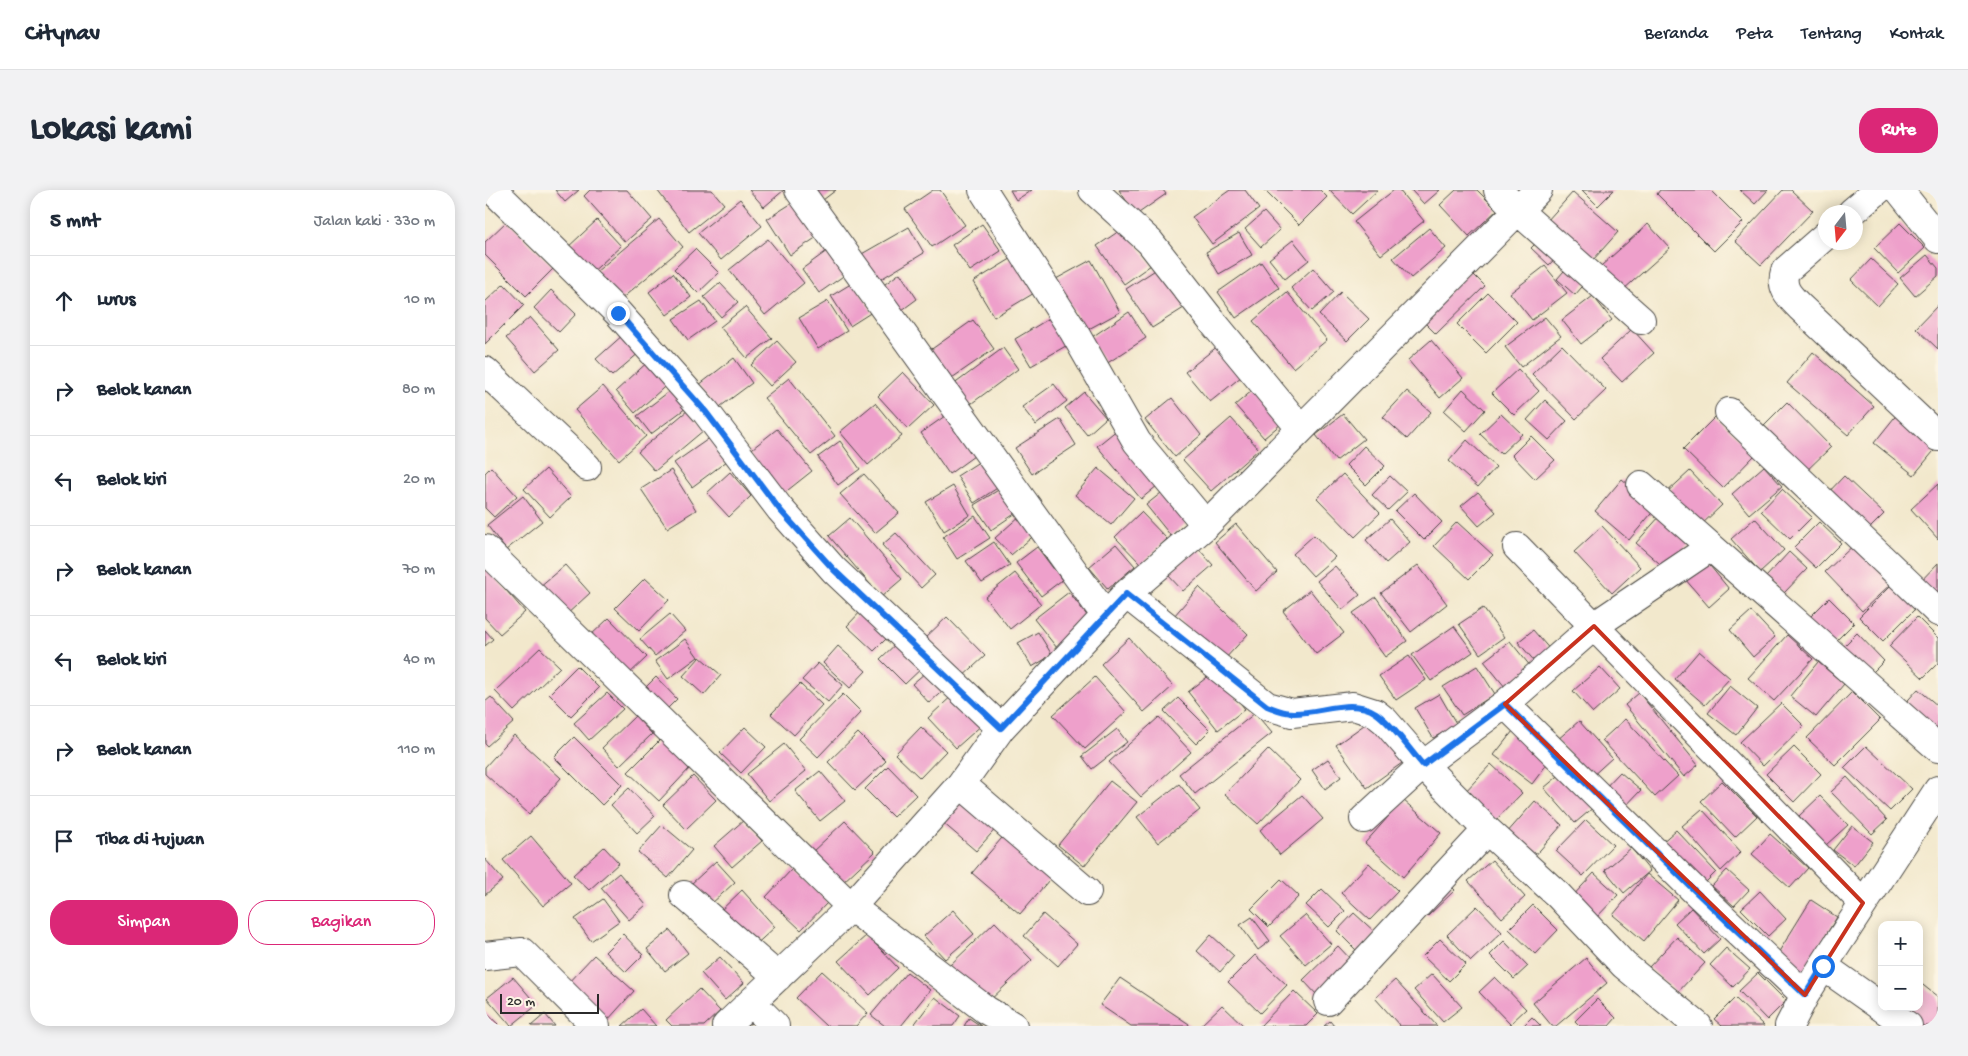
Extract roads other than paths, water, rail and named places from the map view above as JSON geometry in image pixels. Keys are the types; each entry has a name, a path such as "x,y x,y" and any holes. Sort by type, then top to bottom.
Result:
{"street":[{"path":"493,190 618,313 706,412 780,510 834,570 1001,728"},
{"path":"799,190 1106,616"},
{"path":"983,190 1074,332 1137,442 1206,525"},
{"path":"1093,190 1150,242 1211,320 1301,429"},
{"path":"1498,190 1517,210 1641,320"},
{"path":"726,1026 851,907 961,784 1001,728 1126,594 1206,525 1517,210 1539,190"},
{"path":"1860,205 1878,190"},
{"path":"1899,190 1938,239"},
{"path":"1818,242 1785,271 1783,286 1788,295 1938,437"},
{"path":"485,371 587,467"},
{"path":"1729,412 1938,612"},
{"path":"1641,485 1938,748"},
{"path":"1517,547 1863,903"},
{"path":"1364,819 1423,765 1505,704 1593,626 1711,547"},
{"path":"485,549 851,907 987,1010 1013,1026"},
{"path":"1126,594 1267,706 1292,714 1353,706 1365,708 1375,713 1385,721 1423,765 1487,830 1558,895 1624,965 1698,1026"},
{"path":"1505,704 1695,891 1805,995"},
{"path":"961,784 1087,892"},
{"path":"1789,1026 1823,966 1938,790"},
{"path":"1328,1001 1487,830"},
{"path":"684,895 778,977"},
{"path":"485,956 522,952 596,1026"},
{"path":"1823,966 1909,1026"},
{"path":"751,1003 775,1026"}]}
